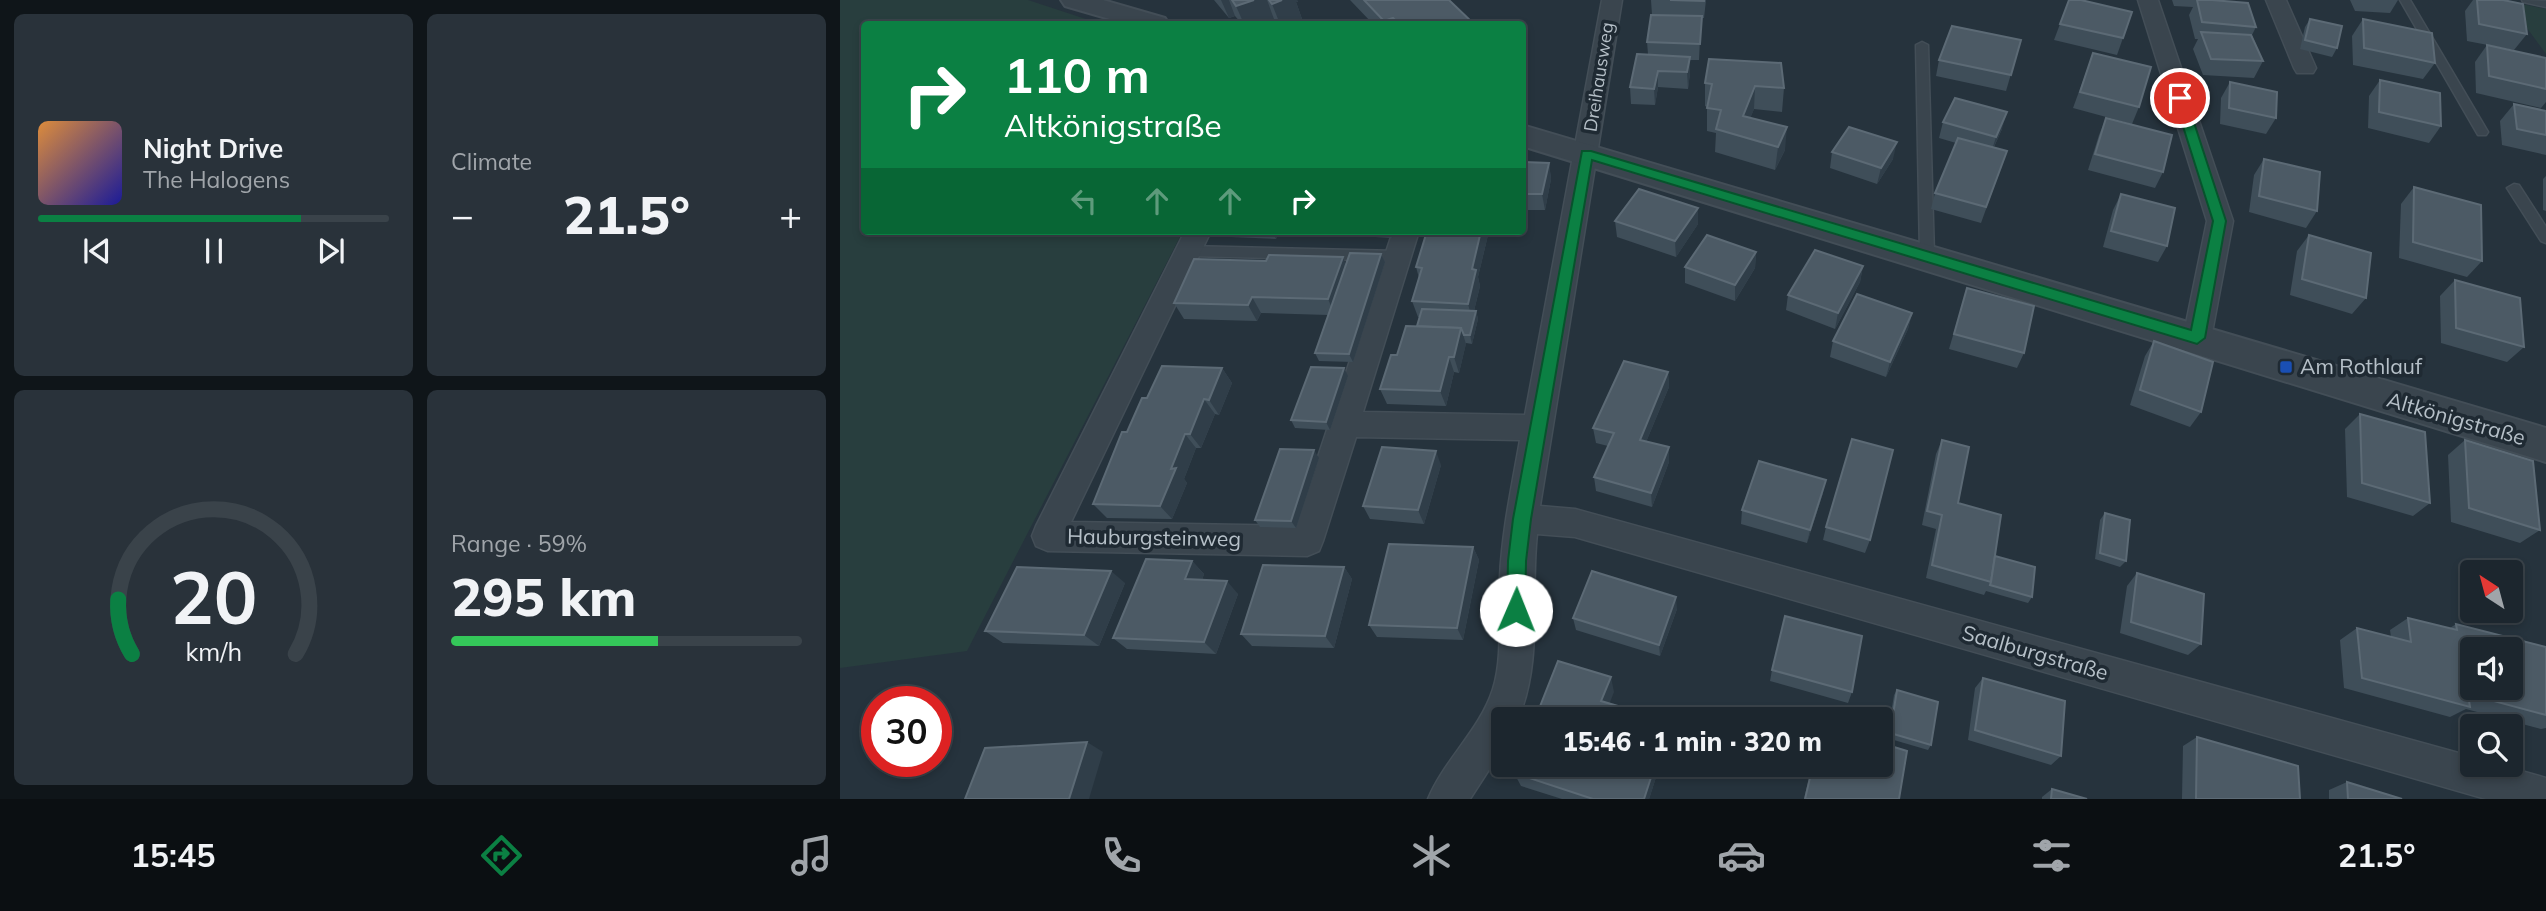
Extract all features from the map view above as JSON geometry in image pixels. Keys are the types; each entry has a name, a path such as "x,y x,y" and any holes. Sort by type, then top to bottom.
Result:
{"street":[{"path":"1074,0 1145,21"},
{"name":"Dreihausweg","path":"1586,154 1612,0"},
{"path":"2148,0 2220,221 2197,338"},
{"path":"2276,0 2305,68"},
{"name":"Altkönigstraße","path":"1526,136 2546,445"},
{"path":"1447,799 1506,705 1511,687 1517,645 1516,596 1522,519 1586,154"},
{"name":"Hauburgsteinweg","path":"1194,241 1048,536 1307,541 1402,243"},
{"path":"1345,424 1539,428"},
{"name":"Saalburgstraße","path":"1522,519 1575,523 2546,797"}],"lane":[{"path":"2405,0 2482,132"},
{"path":"2527,0 2546,4"},
{"path":"1922,45 1927,256"},
{"path":"2514,188 2546,238"},
{"path":"1194,241 1402,243"}],"green space":[{"path":"840,0 1028,0 1092,21 861,21 861,235 1181,235 967,651 840,668"},
{"path":"2507,1 2546,9 2546,54"}],"building":[{"path":"1232,0 1254,0 1236,6"},
{"path":"1364,0 1449,0 1471,21 1396,21 1393,18 1384,21"},
{"path":"2069,0 2081,0 2132,12 2123,38 2060,24"},
{"path":"2197,0 2248,3 2256,27 2202,22"},
{"path":"2477,0 2503,0 2523,4 2527,34 2479,24"},
{"path":"1651,15 1702,16 1700,44 1647,42"},
{"path":"2310,19 2342,26 2337,48 2305,40"},
{"path":"2363,19 2432,33 2435,63 2364,48"},
{"path":"1952,26 2021,40 2011,75 1939,60"},
{"path":"2201,32 2251,35 2263,61 2211,59"},
{"path":"2487,45 2546,58 2546,89 2489,76"},
{"path":"2093,53 2151,67 2139,107 2080,92"},
{"path":"1637,54 1690,57 1687,72 1658,71 1654,89 1630,87"},
{"path":"1709,59 1781,63 1784,88 1755,86 1743,116 1787,127 1778,147 1716,129 1721,110 1707,108 1712,84 1705,83"},
{"path":"2380,80 2440,93 2441,126 2379,112"},
{"path":"2230,82 2277,92 2276,118 2229,108"},
{"path":"1955,98 2007,112 1996,137 1943,122"},
{"path":"2514,104 2546,111 2546,135 2517,129"},
{"path":"2106,118 2172,135 2163,172 2095,154"},
{"path":"1849,127 1897,142 1881,168 1832,152"},
{"path":"1958,138 2007,151 1986,207 1935,193"},
{"path":"2264,159 2320,172 2317,211 2259,196"},
{"path":"1526,162 1549,163 1542,194 1526,194"},
{"path":"2414,187 2481,205 2482,261 2413,242"},
{"path":"1639,189 1698,208 1675,241 1615,221"},
{"path":"2121,194 2175,208 2167,246 2111,231"},
{"path":"1426,235 1480,235 1468,304 1412,301 1422,268 1416,267"},
{"path":"1707,235 1756,252 1735,285 1685,267"},
{"path":"2309,235 2371,253 2366,298 2302,279"},
{"path":"1815,250 1863,266 1838,313 1788,295"},
{"path":"1350,253 1381,254 1349,354 1315,353"},
{"path":"1269,255 1343,257 1328,299 1252,297 1248,305 1174,303 1194,259 1266,261"},
{"path":"2455,280 2520,298 2524,347 2456,328"},
{"path":"1967,288 2034,306 2024,353 1954,334"},
{"path":"1857,294 1912,313 1890,362 1833,341"},
{"path":"1422,309 1476,311 1470,335 1464,335 1461,328 1417,326"},
{"path":"1406,326 1461,328 1454,357 1449,357 1440,391 1380,389 1391,355 1397,355"},
{"path":"2154,341 2213,362 2201,412 2140,390"},
{"path":"1624,361 1668,372 1640,440 1669,447 1651,493 1594,477 1614,433 1593,428"},
{"path":"1162,366 1222,368 1209,400 1204,399 1190,434 1185,434 1171,469 1176,468 1160,506 1093,504 1122,432 1127,432 1142,398 1147,398"},
{"path":"1311,367 1344,368 1326,422 1291,420"},
{"path":"2360,414 2425,432 2430,503 2362,483"},
{"path":"1852,439 1893,450 1870,540 1826,527"},
{"path":"1942,440 1969,447 1958,503 2001,515 1991,582 1932,565 1942,515 1927,511"},
{"path":"2465,440 2533,461 2540,530 2469,508"},
{"path":"1382,447 1436,451 1418,510 1363,506"},
{"path":"1280,449 1314,450 1291,521 1255,520"},
{"path":"1759,461 1826,480 1810,530 1742,510"},
{"path":"2105,513 2130,520 2126,561 2100,553"},
{"path":"1389,544 1473,547 1457,628 1369,625"},
{"path":"1995,556 2035,567 2032,597 1990,585"},
{"path":"1146,559 1192,561 1185,579 1227,581 1204,642 1113,638"},
{"path":"1263,565 1344,567 1325,636 1241,634"},
{"path":"1017,567 1111,571 1084,635 985,631"},
{"path":"1592,571 1676,597 1659,645 1573,618"},
{"path":"2137,573 2204,594 2201,644 2131,622"},
{"path":"1785,616 1862,636 1852,692 1772,670"},
{"path":"2408,618 2457,630 2456,624 2507,637 2460,637 2460,700 2469,700 2470,707 2362,678 2357,628 2411,642"},
{"path":"2523,641 2546,647 2546,715 2490,700 2523,700"},
{"path":"1558,661 1611,677 1601,701 1621,707 1540,707"},
{"path":"1983,678 2065,701 2061,756 1975,730"},
{"path":"1897,690 1938,702 1931,745 1893,734"},
{"path":"2197,737 2298,766 2300,799 2196,799"},
{"path":"1087,742 1069,799 965,799 985,748"},
{"path":"1893,747 1907,751 1899,799 1805,799 1810,777 1893,777"},
{"path":"1526,777 1651,777 1644,799 1593,799"},
{"path":"2347,782 2402,799 2348,799"},
{"path":"2052,789 2087,799 2051,799"}],"place":[{"name":"Am Rothlauf","path":"2286,367"}],"route":[{"path":"1516,610 1517,561 1522,519 1586,154 2197,338 2220,221 2180,98"}]}
